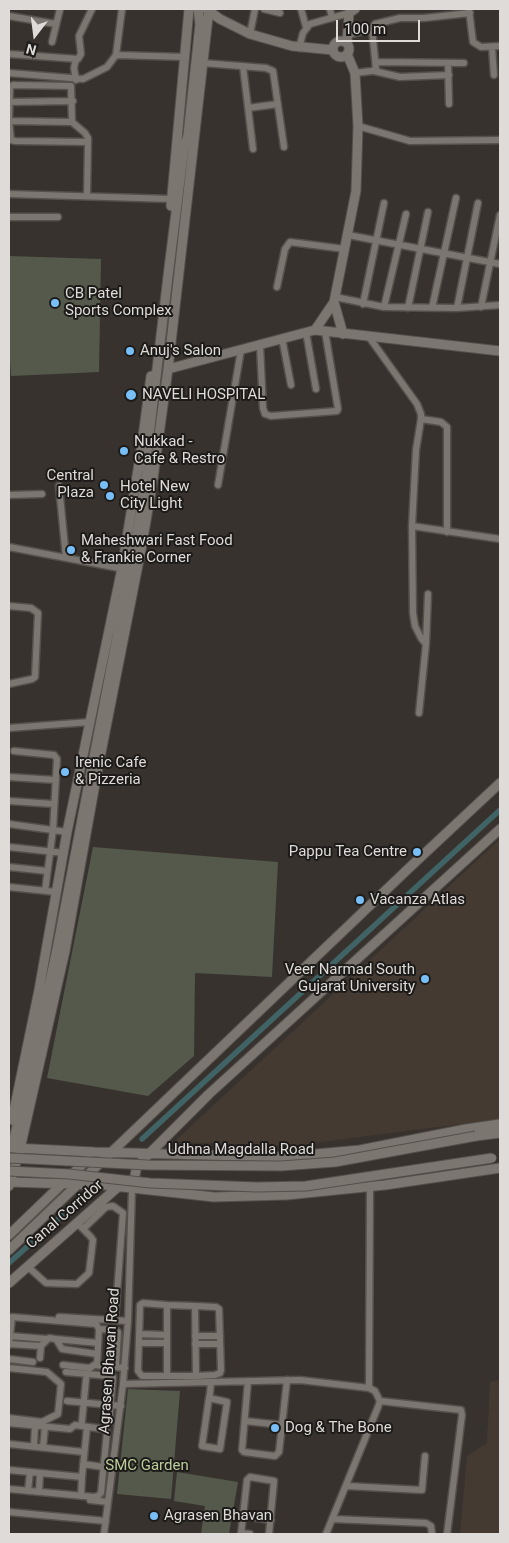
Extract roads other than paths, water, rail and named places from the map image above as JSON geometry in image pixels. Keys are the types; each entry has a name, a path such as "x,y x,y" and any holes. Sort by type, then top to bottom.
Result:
{"main road":[{"path":"189,9 172,199 128,569 42,1005 19,1100 20,1112 9,1184 79,1184 214,1197 286,1195 370,1186 500,1168"},
{"path":"9,1134 39,990 67,832 90,722 128,569 152,486 168,368 208,9 250,34 298,48 332,50"},
{"path":"315,330 335,300 356,191 358,126 355,73 347,54 349,48 347,39 352,11"},
{"path":"13,1148 64,951 98,770 142,471 146,461 184,148 183,135 193,23 198,12"},
{"path":"347,39 337,42 333,45 332,50 335,55 340,57 347,54"},
{"path":"335,300 343,334"},
{"path":"168,368 315,330 500,351"},
{"path":"9,1250 500,783"},
{"path":"132,1189 137,1166 209,1094 500,829"},
{"path":"13,1148 282,1158 360,1150 500,1124"},
{"name":"Udhna Magdalla Road","path":"9,1158 148,1165 281,1166 335,1162 500,1132"},
{"path":"9,1235 94,1152"},
{"path":"9,1171 68,1174 150,1183 215,1186 306,1186 496,1158"},
{"name":"Canal Corridor","path":"9,1283 27,1266 80,1226 117,1187 134,1174"}],"street":[{"path":"52,42 60,9"},
{"path":"76,80 74,68 76,59 81,54 79,36 92,9"},
{"path":"9,73 76,80 85,78 103,69 110,65 116,55 122,9"},
{"path":"250,34 255,9"},
{"path":"264,9 280,13"},
{"path":"298,48 306,27 301,9"},
{"path":"330,9 332,18"},
{"path":"306,27 352,11"},
{"path":"347,39 372,29 375,24 400,18 424,18 469,11 473,42 481,47 500,46"},
{"path":"9,16 56,24"},
{"path":"372,29 376,62 374,71"},
{"path":"492,47 494,75"},
{"path":"9,54 76,59"},
{"path":"116,55 184,57"},
{"path":"376,62 464,63"},
{"path":"202,63 266,68 273,71 284,147"},
{"path":"448,63 449,104"},
{"path":"243,66 253,149"},
{"path":"355,73 374,71 400,77 449,75"},
{"path":"72,122 73,102 72,88 70,86 13,85 10,87 9,121 10,138 13,141 88,142"},
{"path":"9,102 73,102"},
{"path":"248,108 278,104"},
{"path":"9,121 72,122 87,135 87,196"},
{"path":"358,126 410,141 500,140"},
{"path":"9,194 172,199"},
{"path":"432,308 456,198"},
{"path":"363,304 384,203"},
{"path":"456,308 478,203"},
{"path":"408,308 428,212"},
{"path":"384,307 406,214"},
{"path":"481,307 500,215"},
{"path":"9,217 58,217"},
{"path":"348,235 500,264"},
{"path":"277,286 284,249 290,242 345,249"},
{"path":"335,300 384,307 408,308 456,308 500,305"},
{"path":"260,345 263,408 265,414 271,416 337,411 325,331"},
{"path":"306,332 316,389"},
{"path":"369,337 417,404 421,419 416,450 412,526 413,618 426,644"},
{"path":"282,338 292,385"},
{"path":"218,485 241,350"},
{"path":"421,419 441,422 447,427 447,532"},
{"path":"59,486 66,558"},
{"path":"9,495 42,494"},
{"path":"412,526 500,539"},
{"path":"9,547 128,569"},
{"path":"419,713 426,644 428,594"},
{"path":"9,606 31,608 38,613 35,677 9,684"},
{"path":"9,728 90,722"},
{"path":"14,752 54,755 57,759 53,830 45,891"},
{"path":"9,777 56,780"},
{"path":"9,800 54,804"},
{"path":"9,824 67,832"},
{"path":"9,847 64,853"},
{"path":"9,867 47,871"},
{"path":"9,887 56,892"},
{"path":"369,1388 370,1186"},
{"name":"Agrasen Bhavan Road","path":"104,1534 124,1384 132,1189"},
{"path":"27,1266 46,1283 77,1284 90,1271 92,1240 80,1226 106,1207 113,1206 122,1213 115,1320"},
{"path":"124,1384 177,1379 196,1376 215,1375 220,1373 218,1308 141,1304 138,1371 140,1375 167,1376 177,1379 211,1382 287,1380 369,1388 375,1391 380,1401 326,1534"},
{"path":"167,1376 168,1305"},
{"path":"195,1306 196,1376"},
{"path":"9,1313 128,1321"},
{"path":"9,1341 13,1317 96,1324 99,1329 97,1365"},
{"path":"99,1329 116,1330 118,1332 116,1367"},
{"path":"127,1338 167,1335"},
{"path":"195,1336 220,1336"},
{"path":"139,1338 167,1343"},
{"path":"40,1358 41,1346 47,1339"},
{"path":"9,1341 56,1339 98,1343"},
{"path":"56,1339 61,1349 97,1354"},
{"path":"9,1341 41,1346"},
{"path":"195,1344 220,1344"},
{"path":"9,1359 33,1362"},
{"path":"63,1365 90,1368 97,1365 125,1368"},
{"path":"9,1368 47,1372 61,1384 58,1414 42,1422 9,1418"},
{"path":"66,1372 113,1377 112,1406 109,1423"},
{"path":"80,1496 84,1452 86,1379"},
{"path":"248,1381 242,1450 244,1452 277,1455 279,1452 287,1380"},
{"path":"209,1398 227,1403 220,1449 202,1446 211,1382"},
{"path":"67,1401 121,1406"},
{"path":"380,1401 461,1410 447,1534"},
{"path":"245,1421 282,1425"},
{"path":"9,1423 70,1429 75,1425 84,1424 107,1432 100,1495 94,1497 9,1489"},
{"path":"34,1446 35,1426"},
{"path":"43,1447 45,1427"},
{"path":"9,1444 84,1452"},
{"path":"347,1486 422,1490 425,1456"},
{"path":"83,1464 114,1461"},
{"path":"9,1470 82,1477"},
{"path":"28,1491 30,1472"},
{"path":"38,1492 40,1473"},
{"path":"250,1534 241,1534 248,1478 250,1477 273,1480 275,1482 269,1534"},
{"path":"9,1494 108,1502"},
{"path":"9,1512 106,1521"},
{"path":"243,1516 271,1520"},
{"path":"332,1519 426,1523 431,1526 432,1534"}],"waterway":[{"path":"142,1139 500,810"},
{"path":"9,1263 86,1194"}],"place":[{"name":"CB Patel Sports Complex","path":"55,303"},
{"name":"Anuj's Salon","path":"130,351"},
{"name":"NAVELI HOSPITAL","path":"131,395"},
{"name":"Nukkad - Cafe & Restro","path":"124,451"},
{"name":"Central Plaza","path":"104,485"},
{"name":"Hotel New City Light","path":"110,496"},
{"name":"Maheshwari Fast Food & Frankie Corner","path":"71,550"},
{"name":"Irenic Cafe & Pizzeria","path":"65,772"},
{"name":"Pappu Tea Centre","path":"417,852"},
{"name":"Vacanza Atlas","path":"360,900"},
{"name":"Veer Narmad South Gujarat University","path":"425,979"},
{"name":"Dog & The Bone","path":"275,1428"},
{"name":"Agrasen Bhavan","path":"154,1516"}],"park label":[{"name":"SMC Garden","path":"147,1466"}]}
